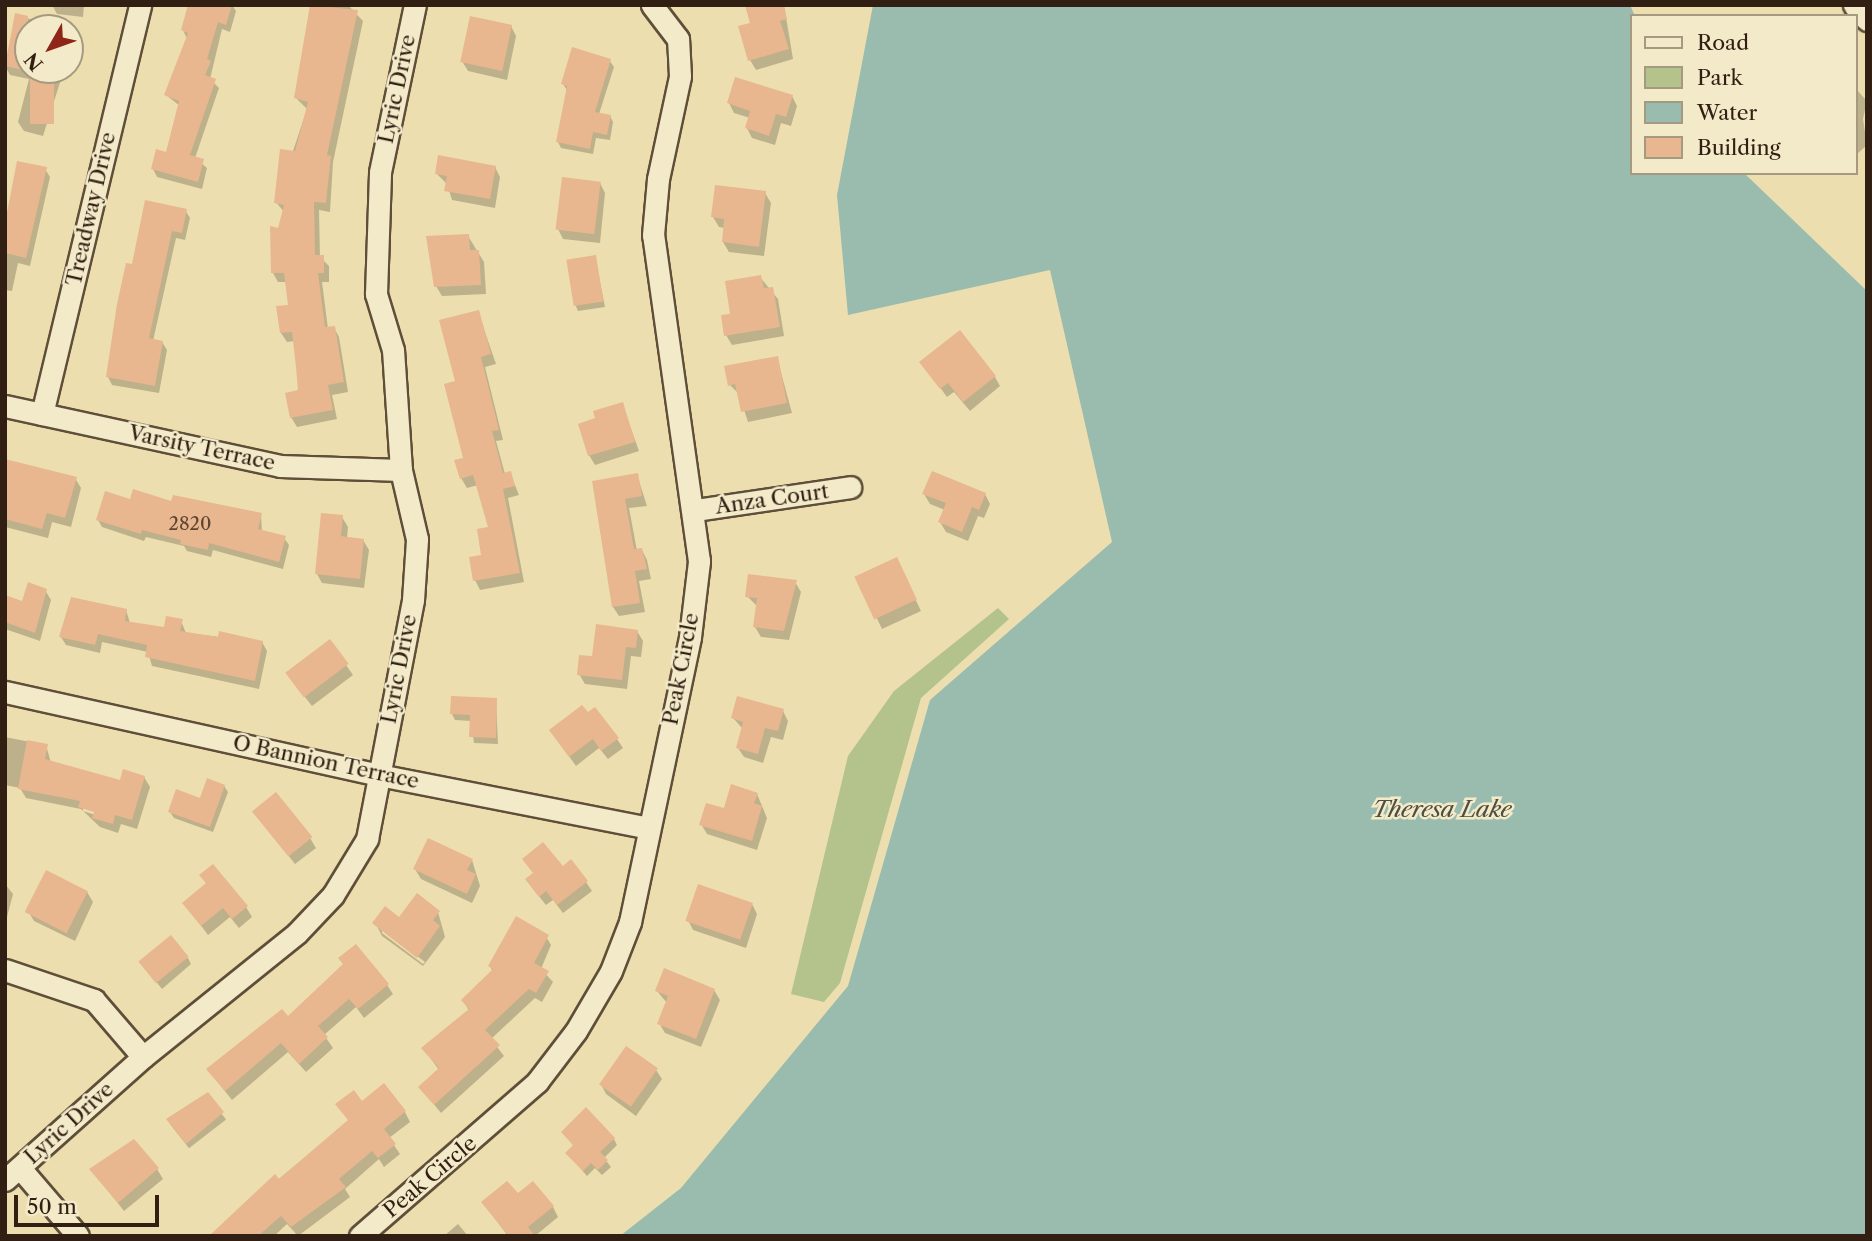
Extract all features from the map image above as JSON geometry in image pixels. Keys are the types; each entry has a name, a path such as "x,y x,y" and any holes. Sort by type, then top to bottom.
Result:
{"street":[{"name":"Treadway Drive","path":"42,414 140,5"},
{"name":"Lyric Drive","path":"13,1174 143,1057 297,933 333,895 367,839 413,600 416,551 401,470 393,350 376,294 380,172 415,5"},
{"name":"Peak Circle","path":"360,1236 494,1124 537,1082 576,1031 611,971 630,922 690,636 699,561 695,510 653,235 658,179 680,76 677,38 652,5"},
{"path":"1854,5 1867,20"},
{"name":"Varsity Terrace","path":"5,406 280,466 401,470"},
{"name":"Anza Court","path":"695,510 850,488"},
{"name":"O Bannion Terrace","path":"5,692 379,775 648,828"},
{"path":"5,970 94,1000 143,1057"},
{"path":"13,1174 78,1236"}],"green space":[{"path":"998,608 1009,619 921,698 840,983 824,1002 791,994 848,756 894,691"}],"water":[{"name":"Theresa Lake","path":"873,5 1630,5 1634,14 1630,14 1630,175 1746,175 1867,291 1867,1236 620,1236 681,1188 848,986 930,700 1112,542 1050,270 848,315 837,195"}],"building":[{"path":"188,5 232,5 226,25 218,22 207,59 211,61 205,75 216,79 190,155 204,159 198,182 151,169 156,149 166,152 179,101 164,95 188,33 181,30"},
{"path":"310,5 358,10 327,155 331,156 326,203 314,202 315,255 324,255 324,273 318,273 325,327 335,326 344,382 328,385 333,410 290,418 285,393 298,390 296,367 292,332 280,333 276,306 288,305 284,273 271,273 270,226 278,228 284,205 274,203 280,149 295,151 308,102 294,98"},
{"path":"745,5 783,5 787,19 780,21 789,49 748,61 738,26 750,23"},
{"path":"470,16 512,25 502,71 460,62"},
{"path":"14,18 14,68 5,66"},
{"path":"572,47 611,59 595,112 611,115 607,135 593,132 590,149 556,142 567,86 561,84"},
{"path":"735,77 793,95 786,117 776,114 769,136 745,128 750,111 727,103"},
{"path":"30,84 54,84 54,124 30,124"},
{"path":"438,155 496,166 490,199 444,191 447,176 435,174"},
{"path":"17,161 47,167 26,258 5,253 5,223"},
{"path":"562,177 601,182 594,234 556,230"},
{"path":"715,185 766,191 759,247 722,242 724,219 711,217"},
{"path":"145,200 187,209 182,233 172,231 149,338 163,341 155,386 106,377 126,263 132,264"},
{"path":"469,234 470,250 479,250 481,285 434,287 426,236"},
{"path":"596,255 603,301 574,306 566,260"},
{"path":"761,275 764,288 773,287 780,327 724,336 721,315 730,314 725,281"},
{"path":"479,310 491,354 481,357 499,430 492,431 503,473 511,471 515,486 503,489 520,573 473,581 469,557 481,555 477,529 488,527 473,475 460,479 454,460 463,458 444,384 455,381 439,320"},
{"path":"960,330 996,376 963,402 948,383 940,389 919,362"},
{"path":"778,356 787,403 741,412 735,384 728,386 724,366"},
{"path":"623,402 635,442 588,456 578,424 595,418 593,411"},
{"path":"5,459 77,477 65,518 47,513 42,529 5,519"},
{"path":"932,471 986,493 979,510 972,507 962,532 938,522 946,503 922,494"},
{"path":"638,473 642,496 625,499 634,549 642,548 647,569 635,571 640,603 612,607 592,481"},
{"path":"133,489 171,501 173,495 262,513 258,529 286,536 279,562 209,543 208,550 180,544 181,540 142,530 141,534 96,520 105,491 130,499"},
{"path":"321,513 343,515 341,536 364,539 360,579 315,574"},
{"path":"897,557 917,600 874,619 854,577"},
{"path":"748,574 797,580 784,631 753,627 757,598 745,597"},
{"path":"28,582 47,589 35,633 5,622 5,595 22,601"},
{"path":"71,597 127,609 125,621 164,627 166,616 183,619 180,631 218,637 219,631 263,641 255,681 145,657 147,645 98,634 95,645 59,637"},
{"path":"596,624 638,630 636,648 626,647 622,680 577,675 579,655 592,656"},
{"path":"330,639 349,664 304,697 285,673"},
{"path":"451,696 497,698 496,738 469,737 470,715 450,714"},
{"path":"737,696 784,709 778,731 765,728 758,754 736,748 743,722 731,718"},
{"path":"582,705 588,712 595,707 619,738 601,751 593,739 569,757 549,730"},
{"path":"27,740 48,744 45,759 120,780 123,769 145,776 132,820 115,815 113,824 92,818 94,812 78,807 80,801 18,789"},
{"path":"207,778 225,785 210,827 168,812 176,789 200,798"},
{"path":"731,784 758,793 754,803 762,806 752,841 699,825 706,803 724,808"},
{"path":"276,792 313,837 288,857 252,812"},
{"path":"428,838 473,859 467,870 476,874 467,894 413,869"},
{"path":"543,842 563,866 571,859 588,881 557,905 546,891 539,897 525,879 533,873 522,859"},
{"path":"213,864 248,906 232,919 223,908 201,926 182,903 206,883 199,875"},
{"path":"46,870 88,891 67,933 25,912"},
{"path":"698,884 753,903 740,940 685,921"},
{"path":"417,893 440,911 433,920 440,926 417,958 372,923 385,906 399,917"},
{"path":"516,916 549,935 534,963 549,971 536,993 529,989 485,1030 500,1045 434,1105 418,1087 439,1068 421,1048 469,1009 461,1000 493,969 488,966"},
{"path":"171,935 189,957 156,983 138,961"},
{"path":"356,944 389,984 358,1009 349,999 318,1026 328,1037 299,1064 281,1043 225,1091 206,1069 282,1009 288,1016 343,964 338,958"},
{"path":"664,968 715,989 696,1039 657,1024 668,996 655,991"},
{"path":"626,1046 658,1068 631,1107 599,1085"},
{"path":"384,1083 406,1111 384,1129 396,1144 378,1158 372,1151 339,1179 346,1187 291,1227 281,1216 258,1236 209,1236 275,1174 279,1179 348,1120 335,1104 354,1090 362,1101"},
{"path":"208,1092 224,1112 186,1144 166,1119"},
{"path":"586,1107 615,1138 600,1152 608,1160 598,1170 591,1163 583,1171 565,1153 573,1145 561,1132"},
{"path":"134,1139 159,1168 118,1203 89,1169"},
{"path":"507,1181 518,1193 533,1181 554,1206 528,1227 535,1236 509,1236 481,1202"}]}
